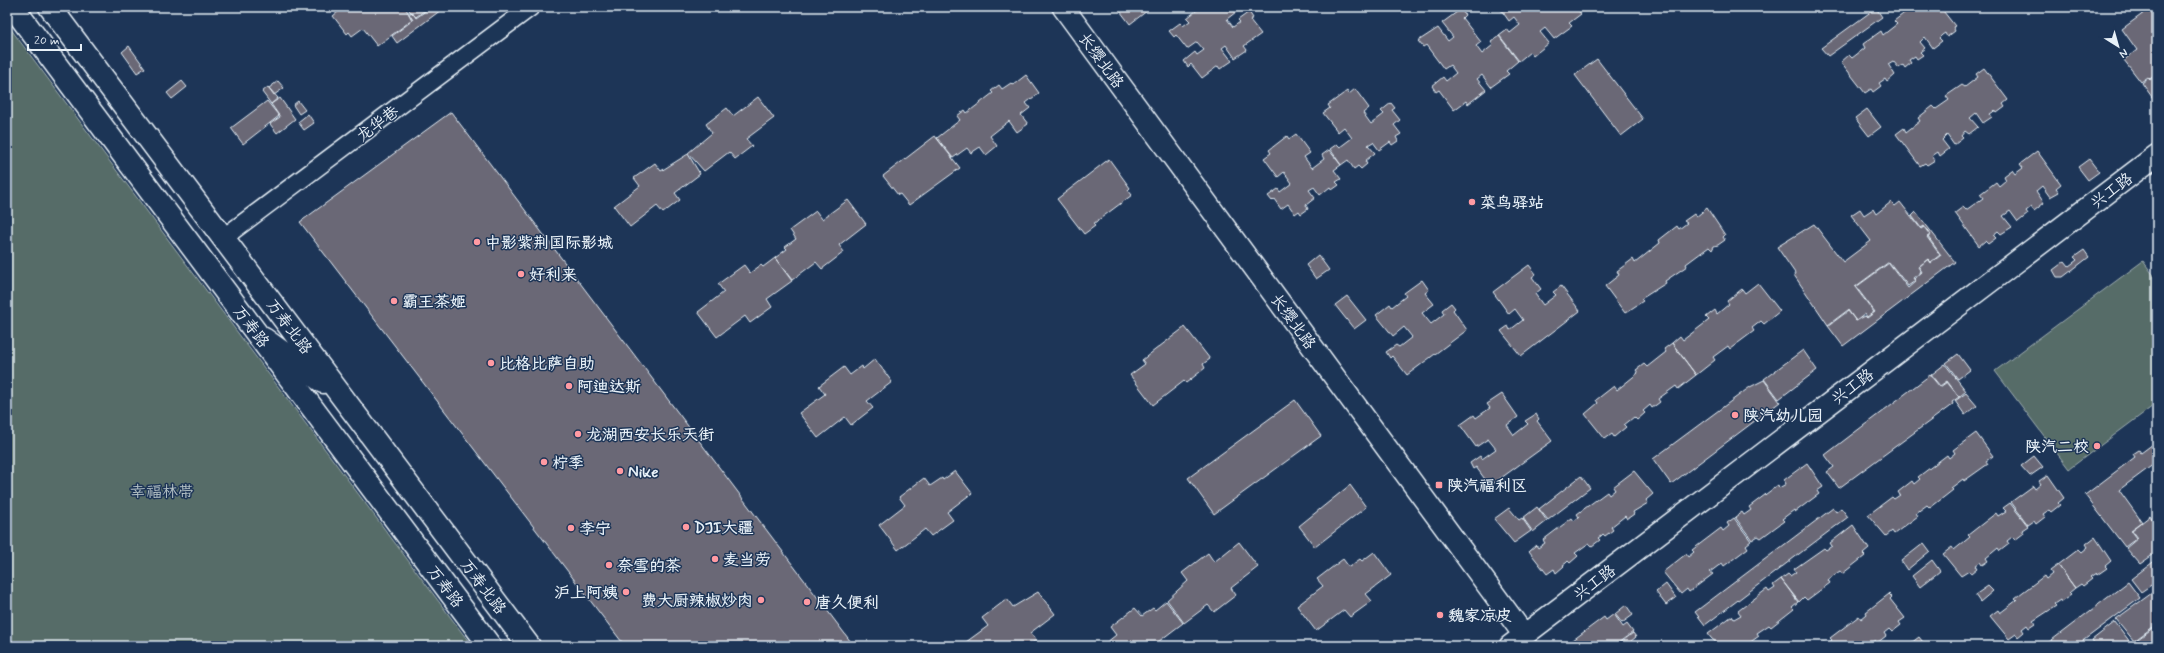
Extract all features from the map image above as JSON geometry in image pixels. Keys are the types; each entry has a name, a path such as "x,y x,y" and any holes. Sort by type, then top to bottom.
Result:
{"main road":[{"name":"万寿路","path":"14,7 490,646"},
{"name":"万寿北路","path":"50,7 529,646"},
{"path":"259,336 341,394"}],"street":[{"name":"龙华巷","path":"223,238 531,7"},
{"name":"长缨北路","path":"1063,7 1517,640"},
{"name":"兴工路","path":"1517,640 2157,155"}],"green space":[{"name":"幸福林带","path":"7,24 472,646 7,646"},
{"path":"2143,261 2157,280 2157,403 2069,469 1995,371"}],"building":[{"path":"344,7 405,7 412,20 377,46 363,28 352,36 349,32 347,34 333,16"},
{"path":"406,7 429,7 416,17"},
{"path":"431,7 445,7 397,43 392,36 413,20 409,14 412,12 416,18"},
{"path":"1117,7 1152,7 1130,24"},
{"path":"1201,7 1232,7 1236,12 1227,19 1233,27 1240,22 1238,20 1249,12 1253,18 1250,20 1261,34 1244,46 1247,50 1235,58 1226,45 1222,48 1232,61 1220,69 1218,66 1202,78 1191,64 1188,67 1184,61 1195,52 1197,55 1204,50 1197,42 1187,49 1176,35 1174,37 1169,31 1180,23 1183,26 1190,21 1187,18"},
{"path":"1499,7 1576,7 1581,14 1569,23 1572,26 1554,39 1545,28 1540,32 1549,43 1533,56 1530,52 1519,61 1499,35 1507,29 1510,33 1520,25 1514,17 1509,21"},
{"path":"1912,7 1915,11 1920,7 1940,7 1955,26 1953,27 1955,31 1947,37 1945,33 1942,35 1939,38 1942,41 1933,48 1925,37 1920,42 1925,48 1920,52 1923,55 1917,59 1915,56 1909,60 1911,63 1905,68 1903,65 1899,68 1893,61 1888,64 1895,75 1887,82 1885,79 1879,83 1881,86 1873,92 1871,89 1865,93 1841,62 1849,55 1852,58 1865,48 1863,44 1881,31 1883,35 1897,24 1894,21"},
{"path":"2152,7 2157,8 2157,70 2155,72 2156,74 2150,79 2148,77 2141,82 2124,60 2137,50 2122,29"},
{"path":"1876,8 1882,17 1828,56 1821,48"},
{"path":"1461,9 1465,15 1462,18 1481,42 1476,46 1482,54 1493,45 1491,42 1499,36 1518,61 1506,71 1509,74 1491,87 1482,75 1477,79 1486,90 1468,104 1466,101 1454,110 1439,90 1436,92 1432,86 1443,77 1446,81 1456,73 1450,65 1444,69 1426,45 1423,47 1418,41 1438,28 1448,41 1453,37 1442,23"},
{"path":"129,46 145,68 137,73 122,52"},
{"path":"1597,59 1643,119 1621,136 1575,75"},
{"path":"1984,68 2008,100 2003,104 2005,107 1997,113 1995,110 1990,114 1992,117 1983,123 1976,113 1970,118 1978,127 1969,134 1965,131 1961,136 1963,138 1954,145 1947,135 1942,140 1949,149 1940,156 1938,152 1932,156 1935,160 1927,165 1925,163 1920,166 1896,134 1904,128 1906,132 1920,121 1918,118 1933,106 1936,109 1949,100 1946,96 1962,85 1965,87 1978,77 1976,74"},
{"path":"1026,75 1039,93 1026,103 1030,108 1021,115 1028,124 1017,132 1009,121 990,136 997,146 986,155 980,147 971,153 967,148 953,158 937,138 960,120 957,116 965,110 967,113 993,93 991,91 999,85 1002,89 1011,83 1013,85"},
{"path":"2157,75 2157,104 2142,83 2148,78 2150,80"},
{"path":"182,81 187,87 172,99 167,93"},
{"path":"278,81 284,88 274,95 269,88"},
{"path":"268,87 278,98 271,104 262,92"},
{"path":"1355,89 1369,108 1363,113 1371,124 1384,114 1381,111 1391,103 1395,108 1392,110 1400,120 1394,125 1401,134 1396,137 1398,141 1392,145 1390,142 1379,150 1373,142 1368,145 1375,153 1365,161 1367,164 1361,169 1358,166 1354,169 1348,160 1341,165 1330,149 1337,144 1340,147 1352,138 1344,127 1338,132 1323,113 1330,108 1328,105 1347,91 1349,94"},
{"path":"758,97 774,118 746,139 752,146 735,159 729,152 704,171 688,153 712,133 706,124 727,108 733,116"},
{"path":"280,98 295,119 277,133 270,124 280,117 271,104"},
{"path":"267,101 279,116 243,144 231,128"},
{"path":"298,101 305,110 299,114 293,105"},
{"path":"1867,109 1881,127 1869,136 1855,118"},
{"name":"龙湖西安长乐天街","path":"451,112 854,646 625,646 300,222"},
{"path":"308,114 314,123 304,130 298,122"},
{"path":"1296,134 1310,153 1304,157 1312,168 1324,159 1322,155 1329,150 1341,165 1334,170 1341,179 1336,182 1339,185 1332,190 1330,187 1320,195 1314,187 1309,190 1315,198 1306,205 1308,209 1301,214 1299,211 1295,214 1288,204 1281,209 1274,199 1272,201 1268,196 1278,189 1280,192 1292,183 1284,172 1278,177 1264,158 1271,153 1269,150 1287,136 1289,139"},
{"path":"935,136 960,168 909,205 900,194 898,195 883,176"},
{"path":"2037,151 2061,184 2056,188 2059,192 2050,197 2042,186 2036,191 2044,203 2034,211 2031,207 2026,211 2028,214 2018,222 2010,211 2003,216 2012,227 2001,234 1998,231 1993,235 1996,238 1988,244 1985,241 1979,246 1955,213 1963,207 1966,210 1983,198 1980,194 1996,182 1999,186 2006,180 2004,176 2012,170 2015,174 2023,168 2020,164"},
{"path":"688,154 700,174 675,193 680,200 663,213 657,206 630,227 614,206 640,186 634,178 655,163 661,171"},
{"path":"1109,159 1130,188 1128,190 1132,195 1093,224 1095,226 1084,234 1057,199"},
{"path":"2089,159 2099,172 2088,180 2078,167"},
{"path":"848,200 866,224 839,245 844,252 822,269 816,262 792,280 775,258 787,249 785,247 796,239 790,230 816,211 822,219"},
{"path":"1891,202 1895,206 1900,202 1921,229 1924,227 1930,235 1927,237 1940,255 1931,262 1928,259 1918,267 1921,272 1913,278 1915,281 1908,286 1889,262 1855,287 1874,312 1867,317 1865,314 1856,321 1848,310 1828,325 1777,247 1814,224 1843,262 1871,241 1851,215 1860,209 1864,215 1873,209 1876,214"},
{"path":"1707,208 1725,235 1723,237 1725,240 1714,246 1712,250 1709,247 1686,264 1687,266 1665,281 1666,283 1641,299 1643,301 1625,313 1605,286 1619,275 1617,271 1633,259 1635,263 1660,243 1659,240 1677,226 1679,229 1687,223 1684,221 1694,214 1696,217"},
{"path":"1916,212 1955,262 1843,346 1828,326 1848,311 1856,321 1865,316 1867,318 1875,312 1856,287 1889,263 1908,288 1916,281 1914,279 1922,272 1919,267 1928,259 1931,263 1941,255 1928,237 1931,235 1924,226 1921,228 1912,216"},
{"path":"2084,250 2089,257 2063,277 2057,277 2053,270 2065,261 2069,266 2077,260 2074,257"},
{"path":"1318,255 1329,270 1316,279 1306,265"},
{"path":"775,258 792,281 767,299 772,307 750,323 745,316 717,337 698,312 724,292 718,284 744,265 750,273 761,265 763,267"},
{"path":"1529,265 1536,274 1532,277 1541,289 1535,294 1543,305 1556,295 1553,292 1561,286 1580,311 1521,356 1501,331 1508,326 1510,330 1523,320 1515,309 1509,314 1493,292"},
{"path":"1422,280 1429,290 1425,293 1434,304 1422,313 1431,324 1444,314 1442,310 1451,303 1455,308 1453,310 1467,330 1407,375 1392,356 1390,358 1386,352 1396,345 1399,347 1412,337 1404,327 1393,336 1376,315 1390,304 1392,307 1406,296 1404,293"},
{"path":"1758,283 1780,311 1764,324 1761,321 1752,328 1754,331 1730,349 1728,346 1713,357 1715,360 1696,375 1672,343 1680,336 1683,340 1709,320 1706,317 1715,310 1717,314 1729,304 1727,301 1742,289 1745,293"},
{"path":"1347,296 1366,320 1354,329 1335,305"},
{"path":"1185,327 1210,359 1203,364 1205,368 1186,383 1184,381 1153,405 1130,375 1145,364 1142,360"},
{"path":"1672,343 1696,375 1678,389 1676,386 1658,399 1660,402 1652,408 1650,405 1643,411 1645,413 1637,420 1634,417 1624,425 1626,427 1614,437 1612,434 1605,439 1585,414 1598,403 1596,400 1614,386 1617,390 1638,373 1636,370 1644,364 1647,367 1666,352 1664,349"},
{"path":"1803,350 1817,370 1779,399 1764,379"},
{"path":"1958,354 1970,370 1958,379 1946,363"},
{"path":"875,359 892,382 867,401 873,408 851,425 845,417 818,438 799,413 825,394 819,386 844,367 850,375 862,366 863,369"},
{"path":"1945,364 1966,391 1959,397 1947,381 1940,386 1931,375"},
{"path":"1930,375 1940,387 1947,382 1959,397 1952,402 1953,404 1839,488 1827,472 1834,467 1825,455"},
{"path":"1764,380 1780,402 1671,484 1653,459 1750,387"},
{"path":"1966,393 1977,406 1965,415 1955,401"},
{"path":"1502,394 1518,417 1507,425 1514,435 1528,424 1525,421 1536,414 1539,419 1537,421 1552,441 1490,486 1476,467 1473,469 1470,463 1480,456 1482,459 1496,449 1488,439 1476,447 1460,425 1474,415 1476,418 1490,408 1487,404"},
{"path":"1295,400 1321,436 1214,514 1188,478"},
{"path":"1976,433 1993,456 1986,461 1988,464 1964,481 1963,479 1951,488 1953,490 1930,508 1927,505 1916,513 1918,516 1894,534 1892,531 1886,536 1868,515 1892,497 1894,499 1900,495 1898,492 1912,481 1914,484 1920,479 1918,477 1947,455 1949,458 1955,453 1953,450"},
{"path":"2157,441 2157,468 2154,464 2119,490 2142,522 2131,530 2137,538 2125,547 2085,495 2135,457 2133,454 2139,450 2141,453"},
{"path":"2034,456 2043,467 2030,476 2021,466"},
{"path":"1807,463 1823,487 1817,491 1819,494 1795,512 1794,510 1782,519 1784,521 1761,538 1758,536 1752,540 1735,517 1742,512 1744,515 1751,510 1749,507 1778,485 1779,488 1786,484 1784,480"},
{"path":"955,471 972,493 947,512 953,520 931,536 925,529 898,550 879,525 905,505 899,497 924,478 930,486 942,478 943,480"},
{"path":"1634,471 1653,494 1646,500 1648,503 1633,512 1634,514 1627,519 1625,516 1611,527 1613,530 1605,536 1603,534 1598,538 1600,540 1592,546 1589,543 1575,553 1578,556 1570,563 1568,561 1556,573 1554,569 1547,574 1529,551 1536,545 1538,548 1545,543 1543,540 1572,518 1574,521 1579,517 1577,514 1607,492 1609,495 1615,490 1613,487"},
{"path":"2048,475 2064,498 2058,503 2060,505 2051,512 2049,510 2043,514 2045,517 2036,524 2034,521 2028,525 2011,502 2033,486 2035,489 2041,484 2039,481"},
{"path":"1581,476 1590,488 1548,520 1539,509"},
{"path":"1350,485 1366,507 1315,547 1299,526"},
{"path":"2010,503 2028,526 2022,530 2024,533 2015,540 2012,537 2007,541 2009,544 2000,551 1998,548 1986,558 1988,561 1982,565 1980,562 1975,566 1977,569 1971,574 1969,571 1961,576 1943,554 1952,547 1954,550 1970,537 1968,535 1996,513 1998,516 2006,511 2003,508"},
{"path":"1537,507 1547,521 1533,532 1523,518"},
{"path":"1509,508 1519,520 1522,518 1531,531 1514,543 1494,519"},
{"path":"1833,508 1836,512 1841,508 1848,517 1705,625 1695,612"},
{"path":"2150,516 2157,526 2157,552 2140,564 2126,548 2138,538 2132,530"},
{"path":"1734,518 1751,541 1746,545 1748,548 1724,566 1722,563 1710,572 1713,574 1689,592 1687,589 1681,594 1663,572 1686,554 1688,557 1694,552 1692,550 1721,528 1723,531 1729,526 1727,523"},
{"path":"1853,525 1869,549 1863,554 1865,556 1842,574 1840,571 1834,575 1828,580 1830,583 1807,600 1804,597 1799,602 1781,579 1788,574 1790,576 1796,572 1794,569 1824,548 1826,550 1832,546 1830,543"},
{"path":"2095,537 2111,561 2105,566 2107,568 2097,575 2096,573 2090,577 2092,579 2083,586 2081,584 2075,588 2058,565 2079,549 2082,552 2088,547 2086,544"},
{"path":"1239,542 1258,567 1231,588 1236,595 1214,612 1208,605 1184,623 1167,600 1188,581 1182,573 1208,553 1214,562"},
{"path":"1924,543 1930,551 1907,570 1901,561"},
{"path":"1374,552 1391,575 1366,594 1372,601 1350,617 1344,610 1316,631 1297,606 1323,586 1317,579 1343,559 1349,567 1360,559 1362,561"},
{"path":"2157,559 2157,581 2141,592 2131,579"},
{"path":"1932,560 1940,571 1920,587 1912,576"},
{"path":"2058,565 2075,588 2069,593 2071,595 2061,602 2060,600 2054,604 2056,606 2033,621 2035,624 2029,628 2027,625 2022,629 2024,632 2018,637 2016,634 2009,639 1990,616 1998,610 2000,613 2017,600 2015,598 2044,576 2046,579 2052,574 2050,571"},
{"path":"1781,579 1798,602 1792,607 1794,609 1771,627 1769,625 1757,633 1759,636 1745,646 1720,646 1711,638 1708,634 1732,616 1734,619 1741,615 1738,611 1767,589 1769,592 1775,588 1773,585"},
{"path":"2128,582 2140,598 2076,646 2044,646"},
{"path":"1666,584 1676,598 1666,605 1656,592"},
{"path":"1988,586 1993,591 1980,602 1975,595"},
{"path":"1038,592 1055,614 1030,633 1036,640 1028,646 962,645 988,626 982,618 1007,599 1013,607"},
{"path":"2152,593 2157,600 2157,624 2134,641 2116,619"},
{"path":"1889,594 1892,597 1890,599 1905,618 1899,622 1901,625 1892,632 1889,629 1884,633 1886,636 1877,643 1875,640 1867,646 1819,646 1824,642 1826,645 1832,640 1830,638 1859,616 1861,619 1867,614 1866,612"},
{"path":"1166,601 1183,623 1158,642 1161,646 1102,646 1116,635 1110,627 1135,608 1142,616 1153,608 1155,610"},
{"path":"1626,605 1633,615 1622,623 1615,614"},
{"path":"1614,614 1623,627 1627,624 1633,632 1614,646 1565,646 1604,617 1606,620"},
{"path":"2115,622 2133,646 2096,646 2092,640"},
{"path":"2157,625 2157,639 2148,646 2137,646 2134,642"},
{"path":"1633,633 1636,637 1625,646 1616,646"},
{"path":"1919,637 1926,646 1907,646"}],"place":[{"name":"菜鸟驿站","path":"1472,202"},
{"name":"中影紫荆国际影城","path":"477,242"},
{"name":"好利来","path":"521,274"},
{"name":"霸王茶姬","path":"394,301"},
{"name":"比格比萨自助","path":"491,363"},
{"name":"阿迪达斯","path":"569,386"},
{"name":"陕汽幼儿园","path":"1735,415"},
{"name":"龙湖西安长乐天街","path":"578,434"},
{"name":"陕汽二校","path":"2097,446"},
{"name":"柠季","path":"544,462"},
{"name":"Nike","path":"620,471"},
{"name":"陕汽福利区","path":"1439,485"},
{"name":"DJI大疆","path":"686,527"},
{"name":"李宁","path":"571,528"},
{"name":"麦当劳","path":"715,559"},
{"name":"奈雪的茶","path":"609,565"},
{"name":"沪上阿姨","path":"626,592"},
{"name":"费大厨辣椒炒肉","path":"761,600"},
{"name":"唐久便利","path":"807,602"},
{"name":"魏家凉皮","path":"1440,615"}]}
